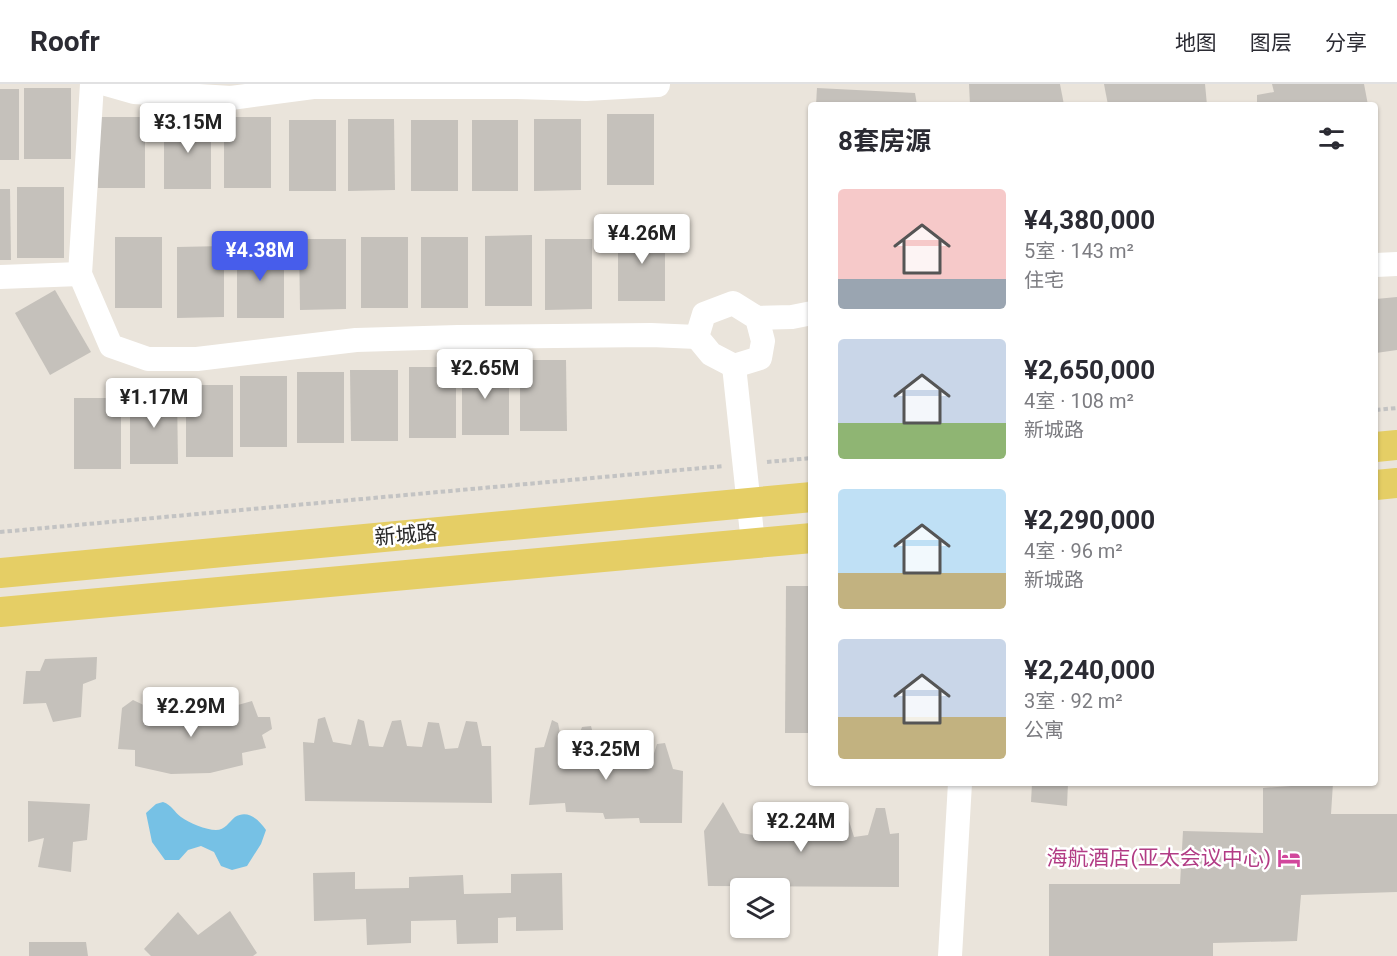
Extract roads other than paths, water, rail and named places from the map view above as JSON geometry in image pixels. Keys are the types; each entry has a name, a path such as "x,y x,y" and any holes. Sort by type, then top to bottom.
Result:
{"main road":[{"path":"1378,447 1397,445"},
{"path":"1378,485 1397,483"},
{"name":"新城路","path":"0,573 808,497"},
{"name":"新城路","path":"0,612 808,538"}],"street":[{"path":"92,84 80,274 111,346 148,359 197,359 356,340 651,335 697,338 711,354 734,366 760,358 763,341 757,318"},
{"path":"106,84 134,92 231,98 313,87 586,89 658,85"},
{"path":"1378,266 1397,264"},
{"path":"0,277 80,274"},
{"path":"697,338 704,314 734,303 757,318 792,317 808,314"},
{"path":"734,366 753,543"},
{"path":"950,956 960,786"}],"water":[{"path":"163,802 184,819 207,829 222,829 235,817 244,814 257,819 266,830 261,844 247,866 232,870 221,866 214,852 201,846 188,850 179,860 165,860 152,842 146,813 156,804"}],"place":[{"name":"海航酒店(亚太会议中心)","path":"1289,858"}]}
